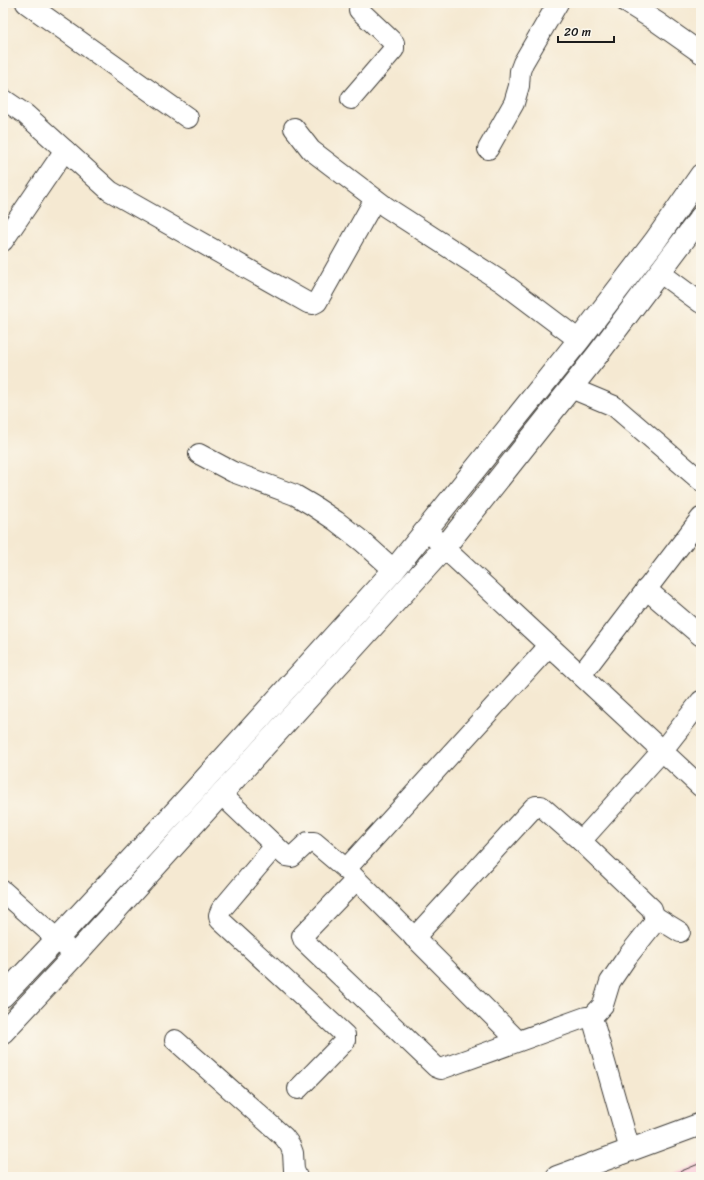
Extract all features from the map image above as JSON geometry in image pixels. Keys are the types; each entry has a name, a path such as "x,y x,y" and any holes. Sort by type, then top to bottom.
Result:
{"main road":[{"path":"3,996 176,811 394,570 579,340 655,241 701,175"},
{"path":"3,1032 76,955 444,548 598,354 701,217"},
{"path":"557,1177 701,1124"}],"street":[{"path":"26,3 188,118"},
{"path":"488,149 514,102 519,86 520,71 523,64 558,3"},
{"path":"626,3 657,22 701,53"},
{"path":"351,99 395,46 394,43 359,5"},
{"path":"3,99 25,114 110,191 308,303 313,304 317,302 375,199"},
{"path":"294,128 311,150 386,208 502,282 579,340"},
{"path":"3,241 65,150"},
{"path":"659,272 701,303"},
{"path":"571,388 614,406 701,481"},
{"path":"198,454 233,472 295,495 312,505 363,542 394,570"},
{"path":"581,675 701,518"},
{"path":"427,529 444,548 701,787"},
{"path":"646,589 701,636"},
{"path":"549,646 351,875 302,936 304,941 436,1067 442,1069 586,1017 590,1019 594,1024 630,1150"},
{"path":"581,841 662,751 701,701"},
{"path":"221,794 286,856 292,857 308,842 314,842 351,875 518,1041"},
{"path":"414,938 534,807 541,806 581,841 652,909 654,916 654,923 627,957 610,982 604,1005 590,1019"},
{"path":"275,846 221,910 219,915 220,920 345,1035 345,1041 298,1089"},
{"path":"3,890 76,955"},
{"path":"654,916 680,932"},
{"path":"175,1040 284,1137 290,1145 294,1170 297,1177"}],"building":[{"path":"701,1163 701,1177 667,1177"}]}
